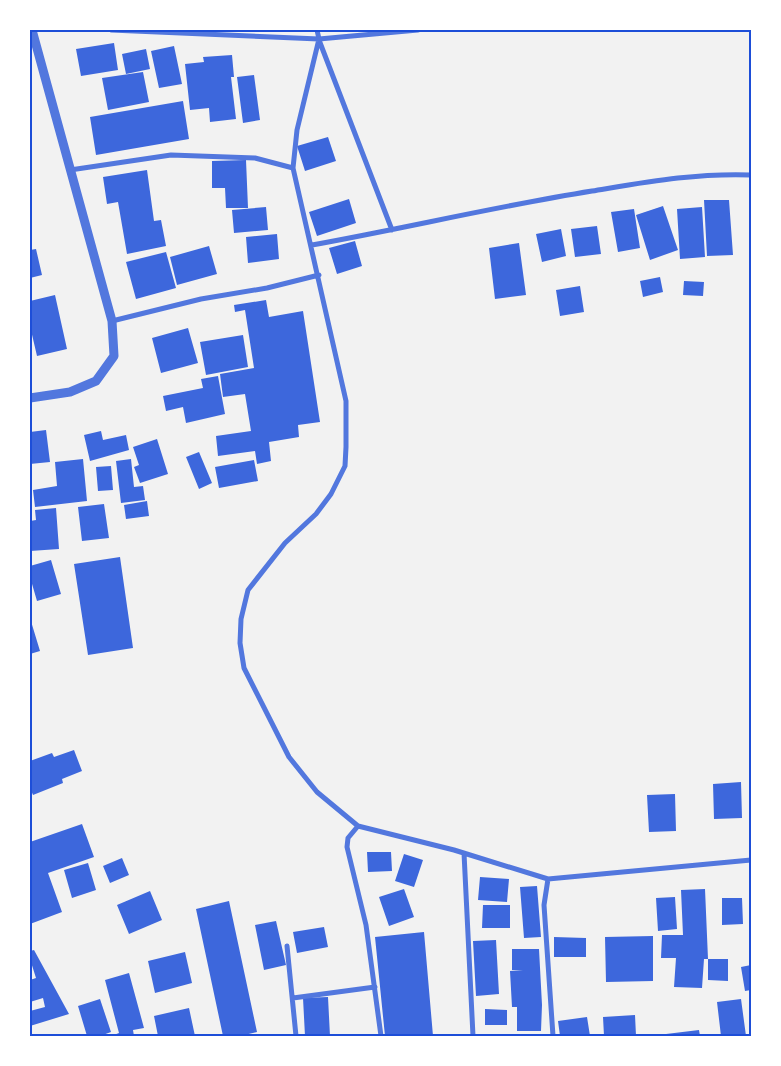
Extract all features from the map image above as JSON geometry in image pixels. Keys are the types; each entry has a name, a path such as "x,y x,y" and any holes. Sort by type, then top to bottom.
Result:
{"street":[{"path":"30,398 70,392 96,381 114,356 112,321 32,30"},
{"path":"111,30 319,40 418,30"},
{"path":"317,30 319,40 392,230"},
{"path":"319,40 297,130 293,168 319,275 346,401 345,466 331,494 316,514 285,543 248,590 241,619 240,643 244,668 289,757 317,792 358,826 464,853 548,879 751,860"},
{"path":"70,170 171,155 255,158 293,168"},
{"path":"312,245 521,203 681,176 712,174 751,175"},
{"path":"112,321 201,299 267,288 319,275"},
{"path":"358,826 348,838 348,847 366,925 381,1036"},
{"path":"464,853 473,1036"},
{"path":"548,879 544,905 554,1036"},
{"path":"287,946 296,1036"},
{"path":"292,998 375,987"}],"building":[{"path":"114,43 118,70 81,76 76,49"},
{"path":"174,46 182,84 159,88 151,51"},
{"path":"146,49 150,69 126,74 122,54"},
{"path":"232,55 234,77 231,77 236,119 210,122 209,108 190,110 185,64 204,62 203,57"},
{"path":"143,72 149,102 108,110 102,78"},
{"path":"254,75 260,120 243,123 237,77"},
{"path":"183,101 189,139 96,155 90,117"},
{"path":"328,137 336,161 305,171 297,146"},
{"path":"246,160 248,208 226,208 225,188 212,188 212,161"},
{"path":"147,170 154,221 161,220 166,246 127,254 118,202 107,204 103,177"},
{"path":"349,199 356,223 317,236 309,212"},
{"path":"704,200 729,200 733,255 707,256"},
{"path":"663,206 678,250 650,260 636,215"},
{"path":"266,207 268,230 234,233 232,210"},
{"path":"702,207 705,257 680,259 677,209"},
{"path":"634,209 640,248 618,252 611,212"},
{"path":"597,226 601,254 575,257 571,229"},
{"path":"561,229 566,256 542,262 536,234"},
{"path":"277,234 279,259 248,263 246,237"},
{"path":"355,241 362,266 337,274 329,248"},
{"path":"519,243 526,295 495,299 489,248"},
{"path":"209,246 217,274 177,285 170,257"},
{"path":"36,249 42,275 30,278 30,250"},
{"path":"166,252 176,288 136,299 126,262"},
{"path":"660,277 663,292 643,297 640,281"},
{"path":"684,281 704,282 703,296 683,295"},
{"path":"580,286 584,312 560,316 556,290"},
{"path":"55,295 67,349 37,356 30,326 30,301"},
{"path":"266,300 269,317 303,311 320,422 298,425 299,437 269,442 271,461 257,464 255,451 218,456 216,436 251,431 245,394 223,397 220,374 254,368 245,310 235,312 234,305"},
{"path":"188,328 198,363 161,373 152,338"},
{"path":"243,335 248,367 206,375 200,342"},
{"path":"218,376 225,414 186,423 183,407 166,411 163,396 203,388 201,379"},
{"path":"46,430 50,462 30,464 30,432"},
{"path":"101,431 103,440 126,435 129,450 90,461 84,435"},
{"path":"157,439 168,474 140,483 134,467 139,465 133,447"},
{"path":"199,452 212,483 199,489 186,457"},
{"path":"83,459 87,501 35,507 33,490 57,486 55,462"},
{"path":"131,459 134,487 143,486 145,500 121,503 116,461"},
{"path":"254,460 258,481 219,488 215,467"},
{"path":"111,466 113,490 98,491 96,467"},
{"path":"147,501 149,516 126,519 124,505"},
{"path":"104,504 109,538 82,541 78,507"},
{"path":"56,508 59,549 30,551 30,521 36,520 35,510"},
{"path":"120,557 133,648 88,655 74,564"},
{"path":"51,560 61,594 37,601 30,577 30,566"},
{"path":"30,618 40,651 30,654"},
{"path":"74,750 82,771 62,779 63,783 33,795 30,788 30,761 52,753 54,757"},
{"path":"741,782 742,818 714,819 713,784"},
{"path":"675,794 676,831 649,832 647,795"},
{"path":"82,824 94,857 48,873 62,912 30,924 30,902 32,901 30,895 30,842"},
{"path":"367,852 391,852 392,871 368,872"},
{"path":"404,854 423,860 414,887 395,881"},
{"path":"122,858 129,875 110,883 103,866"},
{"path":"88,863 96,890 72,898 64,870"},
{"path":"480,877 509,879 507,902 478,900"},
{"path":"537,886 541,937 524,938 520,887"},
{"path":"404,889 414,917 389,926 379,897"},
{"path":"705,889 708,959 704,959 702,988 674,987 676,958 661,958 662,935 683,935 681,890"},
{"path":"150,891 162,920 129,934 117,905"},
{"path":"675,897 677,929 658,931 656,898"},
{"path":"722,898 742,898 743,924 722,925"},
{"path":"229,901 257,1032 240,1036 223,1036 196,909"},
{"path":"483,905 510,905 510,928 482,928"},
{"path":"276,921 286,965 264,970 255,925"},
{"path":"324,927 328,947 297,953 293,932"},
{"path":"424,932 433,1036 385,1036 375,937"},
{"path":"653,936 653,981 606,982 605,937"},
{"path":"554,937 586,938 586,957 554,957"},
{"path":"496,940 499,994 476,996 473,941"},
{"path":"512,949 539,949 542,1005 541,1031 517,1031 517,1007 512,1007 510,971 523,970 512,970"},
{"path":"34,950 69,1014 30,1026 30,1011 45,1007 43,998 30,1002 30,980 36,978 30,959 30,951"},
{"path":"185,952 192,983 155,993 148,961"},
{"path":"708,959 728,959 728,981 708,980"},
{"path":"751,965 751,990 745,991 741,967"},
{"path":"129,973 144,1028 133,1030 134,1036 111,1036 119,1033 105,980"},
{"path":"328,997 330,1036 305,1036 303,998"},
{"path":"100,999 111,1032 100,1036 87,1036 78,1006"},
{"path":"741,999 746,1036 721,1036 717,1002"},
{"path":"189,1008 195,1036 158,1036 154,1016"},
{"path":"485,1009 507,1010 507,1025 485,1025"},
{"path":"635,1015 636,1036 604,1036 603,1017"},
{"path":"587,1017 590,1036 560,1036 558,1021"},
{"path":"699,1030 700,1036 666,1036 666,1034"}]}
